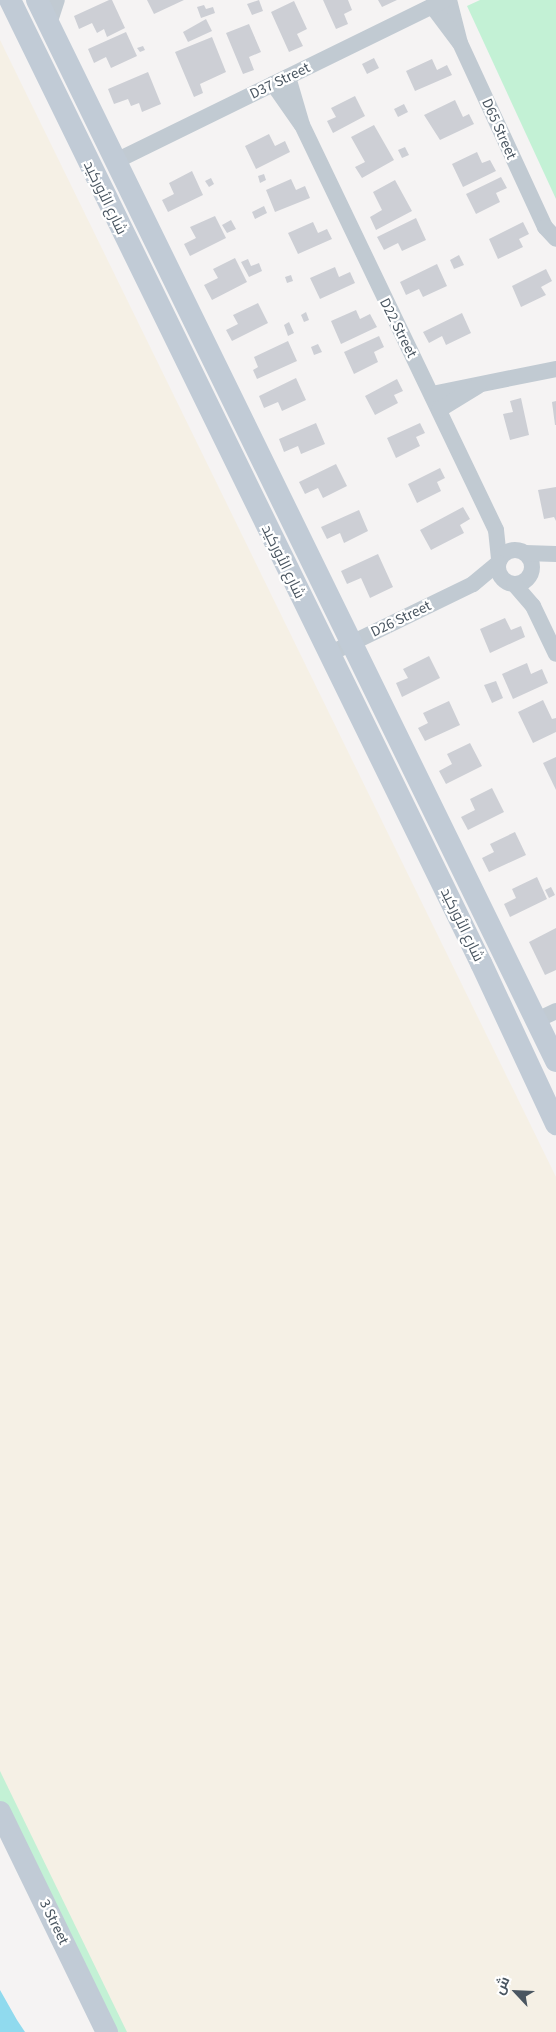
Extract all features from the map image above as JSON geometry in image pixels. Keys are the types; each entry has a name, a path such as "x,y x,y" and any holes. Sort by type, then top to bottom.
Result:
{"street":[{"name":"شارع الأوركيد","path":"10,0 481,963 556,1124"},
{"name":"شارع الأوركيد","path":"37,0 351,643 546,1015 556,1061"},
{"path":"49,24 57,0"},
{"name":"D65 Street","path":"449,0 460,44"},
{"name":"D65 Street","path":"438,3 460,44 539,215 556,239"},
{"name":"D37 Street","path":"116,161 438,3"},
{"name":"D22 Street","path":"288,77 302,125"},
{"name":"D22 Street","path":"273,84 302,125 432,394 496,530 499,562"},
{"path":"64,112 79,120 102,157 116,161"},
{"path":"539,215 556,223"},
{"path":"432,394 556,369"},
{"path":"439,410 478,386"},
{"name":"D22 Street","path":"496,530 522,552"},
{"path":"522,552 531,562 533,606"},
{"path":"555,554 505,553 499,562 499,572 533,606 556,654"},
{"path":"509,582 524,581 530,573 555,554"},
{"name":"D26 Street","path":"329,654 473,584 499,562"},
{"name":"D26 Street","path":"473,584 509,582"},
{"path":"481,963 496,974 516,1011 525,1018 546,1015"},
{"name":"3 Street","path":"0,1812 107,2032"}],"green space":[{"path":"480,0 556,0 556,199 467,6"},
{"path":"0,1750 138,2032 107,2032 0,1812"}],"sand":[{"path":"0,40 556,1177 556,2032 127,2032 0,1771"}],"water":[{"path":"0,1990 17,2020 25,2032 0,2032"}],"building":[{"path":"112,0 125,28 107,37 104,29 97,33 92,23 79,29 74,16"},
{"path":"147,0 184,0 154,14"},
{"path":"259,0 263,11 252,15 247,4"},
{"path":"323,0 348,0 352,10 344,14 348,24 336,29"},
{"path":"378,0 397,0 382,7"},
{"path":"294,1 307,29 297,34 303,46 289,52 271,12"},
{"path":"204,5 206,9 213,7 215,13 201,18 197,7"},
{"path":"206,19 212,31 188,42 183,32"},
{"path":"249,24 261,52 249,57 254,70 243,74 226,33"},
{"path":"126,32 137,56 111,68 106,57 94,63 88,49"},
{"path":"212,37 226,72 200,84 203,93 194,97 175,52"},
{"path":"143,46 145,50 140,52 137,48"},
{"path":"374,58 379,68 367,74 362,64"},
{"path":"432,59 437,70 447,65 452,75 415,91 406,71"},
{"path":"148,72 161,104 142,112 139,103 131,106 128,99 114,104 108,89"},
{"path":"355,96 365,116 333,133 327,121 336,117 331,108"},
{"path":"455,100 463,117 469,114 474,124 440,140 424,115"},
{"path":"404,104 408,112 398,117 394,109"},
{"path":"374,125 394,160 362,178 355,167 365,162 351,137"},
{"path":"269,134 275,146 285,141 290,152 256,169 245,146"},
{"path":"405,147 409,155 402,158 398,150"},
{"path":"477,152 482,163 490,160 496,171 463,187 452,164"},
{"path":"192,171 203,195 168,212 162,200 174,194 169,183"},
{"path":"264,174 266,180 260,183 258,176"},
{"path":"501,177 507,188 496,193 500,202 476,214 466,194"},
{"path":"211,178 214,184 209,187 205,181"},
{"path":"291,179 296,190 305,186 310,198 275,212 266,190"},
{"path":"395,180 412,211 376,230 370,217 382,210 373,192"},
{"path":"264,206 267,213 255,219 252,212"},
{"path":"215,216 226,238 190,256 184,244 196,238 190,227"},
{"path":"416,218 426,240 402,251 398,243 384,250 377,237"},
{"path":"231,220 236,229 227,233 222,225"},
{"path":"313,222 318,233 327,229 332,239 298,254 288,233"},
{"path":"523,222 529,234 519,239 523,247 498,259 489,239"},
{"path":"459,255 464,265 454,269 450,260"},
{"path":"235,258 247,282 212,300 204,285 218,278 213,269"},
{"path":"248,259 251,266 259,263 262,271 249,277 241,262"},
{"path":"437,264 447,286 423,297 419,289 406,295 400,282"},
{"path":"335,267 339,277 350,272 355,283 320,299 310,278"},
{"path":"546,269 552,281 541,287 546,295 521,307 512,286"},
{"path":"291,275 293,281 287,283 285,277"},
{"path":"258,303 268,323 232,341 226,330 238,324 233,315"},
{"path":"356,310 360,319 370,314 377,327 341,344 331,321"},
{"path":"306,312 309,320 304,322 301,315"},
{"path":"462,313 471,333 446,345 442,336 429,343 423,332"},
{"path":"289,322 294,333 288,336 284,325"},
{"path":"379,336 384,347 374,352 378,362 354,374 344,352"},
{"path":"288,341 297,361 257,379 253,370 258,367 254,357"},
{"path":"318,344 322,352 314,355 311,347"},
{"path":"296,378 306,400 282,411 278,402 264,408 259,396"},
{"path":"397,379 403,391 394,395 398,403 375,415 365,396"},
{"path":"521,398 529,435 510,440 503,414 513,412 510,401"},
{"path":"556,401 556,425 555,425 552,402"},
{"path":"316,423 325,444 301,454 298,446 284,452 279,439"},
{"path":"420,423 425,433 416,437 420,446 396,458 387,438"},
{"path":"336,464 347,486 323,498 318,488 305,494 299,482"},
{"path":"440,468 445,478 437,482 441,491 417,503 408,484"},
{"path":"556,487 556,521 554,517 544,519 538,490"},
{"path":"463,507 470,519 460,525 464,533 431,550 420,530"},
{"path":"359,510 368,531 344,543 340,533 327,539 321,527"},
{"path":"378,554 393,587 370,598 361,578 347,584 341,571"},
{"path":"505,618 511,630 521,626 525,637 490,653 480,629"},
{"path":"429,656 440,678 402,697 396,683 408,678 403,669"},
{"path":"527,663 531,674 542,669 548,683 513,699 502,674"},
{"path":"496,681 503,698 492,703 484,685"},
{"path":"543,700 552,719 556,718 556,732 533,743 518,712"},
{"path":"449,701 460,725 425,741 418,728 428,723 423,713"},
{"path":"470,743 482,766 446,784 439,771 452,764 447,754"},
{"path":"556,757 556,790 543,763"},
{"path":"492,788 504,812 468,830 461,817 475,810 470,799"},
{"path":"515,832 526,855 489,872 482,858 494,852 490,844"},
{"path":"537,877 547,899 510,917 504,904 516,898 512,889"},
{"path":"551,887 555,895 549,898 545,890"},
{"path":"556,928 556,970 545,975 529,942"}]}
